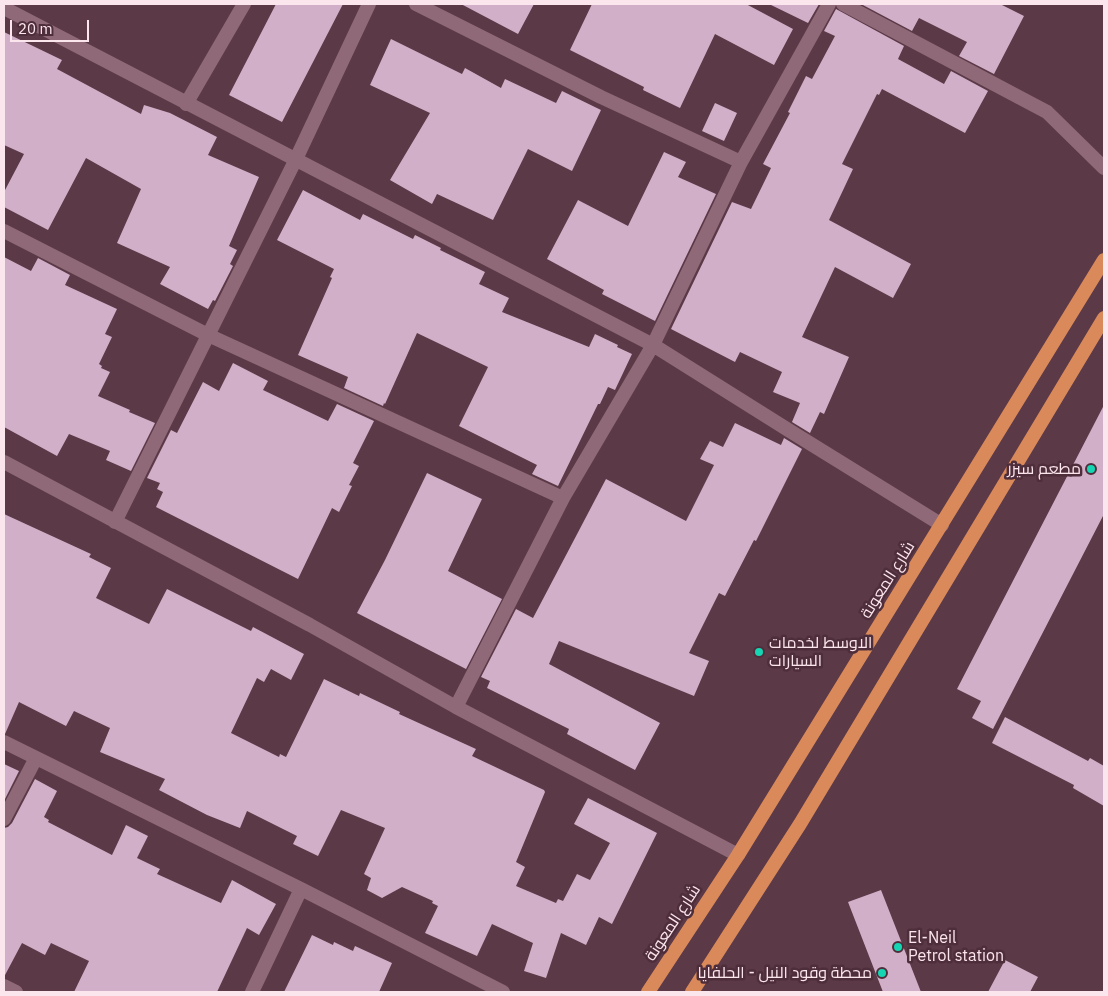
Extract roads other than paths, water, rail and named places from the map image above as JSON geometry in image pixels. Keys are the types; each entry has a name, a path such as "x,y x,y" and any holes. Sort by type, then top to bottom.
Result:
{"highway":[{"name":"شارع المعونة","path":"648,992 738,855 1104,260"},
{"path":"692,992 800,824 1104,318"}],"street":[{"path":"186,104 244,4"},
{"path":"115,522 296,159 369,4"},
{"path":"416,4 600,96 741,162"},
{"path":"456,707 563,498 653,345 741,162 829,4"},
{"path":"843,4 1047,112 1104,168"},
{"path":"4,8 653,345 942,525"},
{"path":"4,231 208,335 563,498"},
{"path":"4,462 310,625 456,707 738,855"},
{"path":"4,742 301,889 503,992"},
{"path":"4,819 36,758"},
{"path":"252,992 301,889"},
{"path":"4,986 16,992"}],"place":[{"name":"مطعم سيزر","path":"1091,469"},
{"name":"الاوسط لخدمات السيارات","path":"759,652"},
{"name":"El-Neil Petrol station","path":"898,947"},
{"name":"محطة وقود النيل - الحلفايا","path":"882,973"}]}
